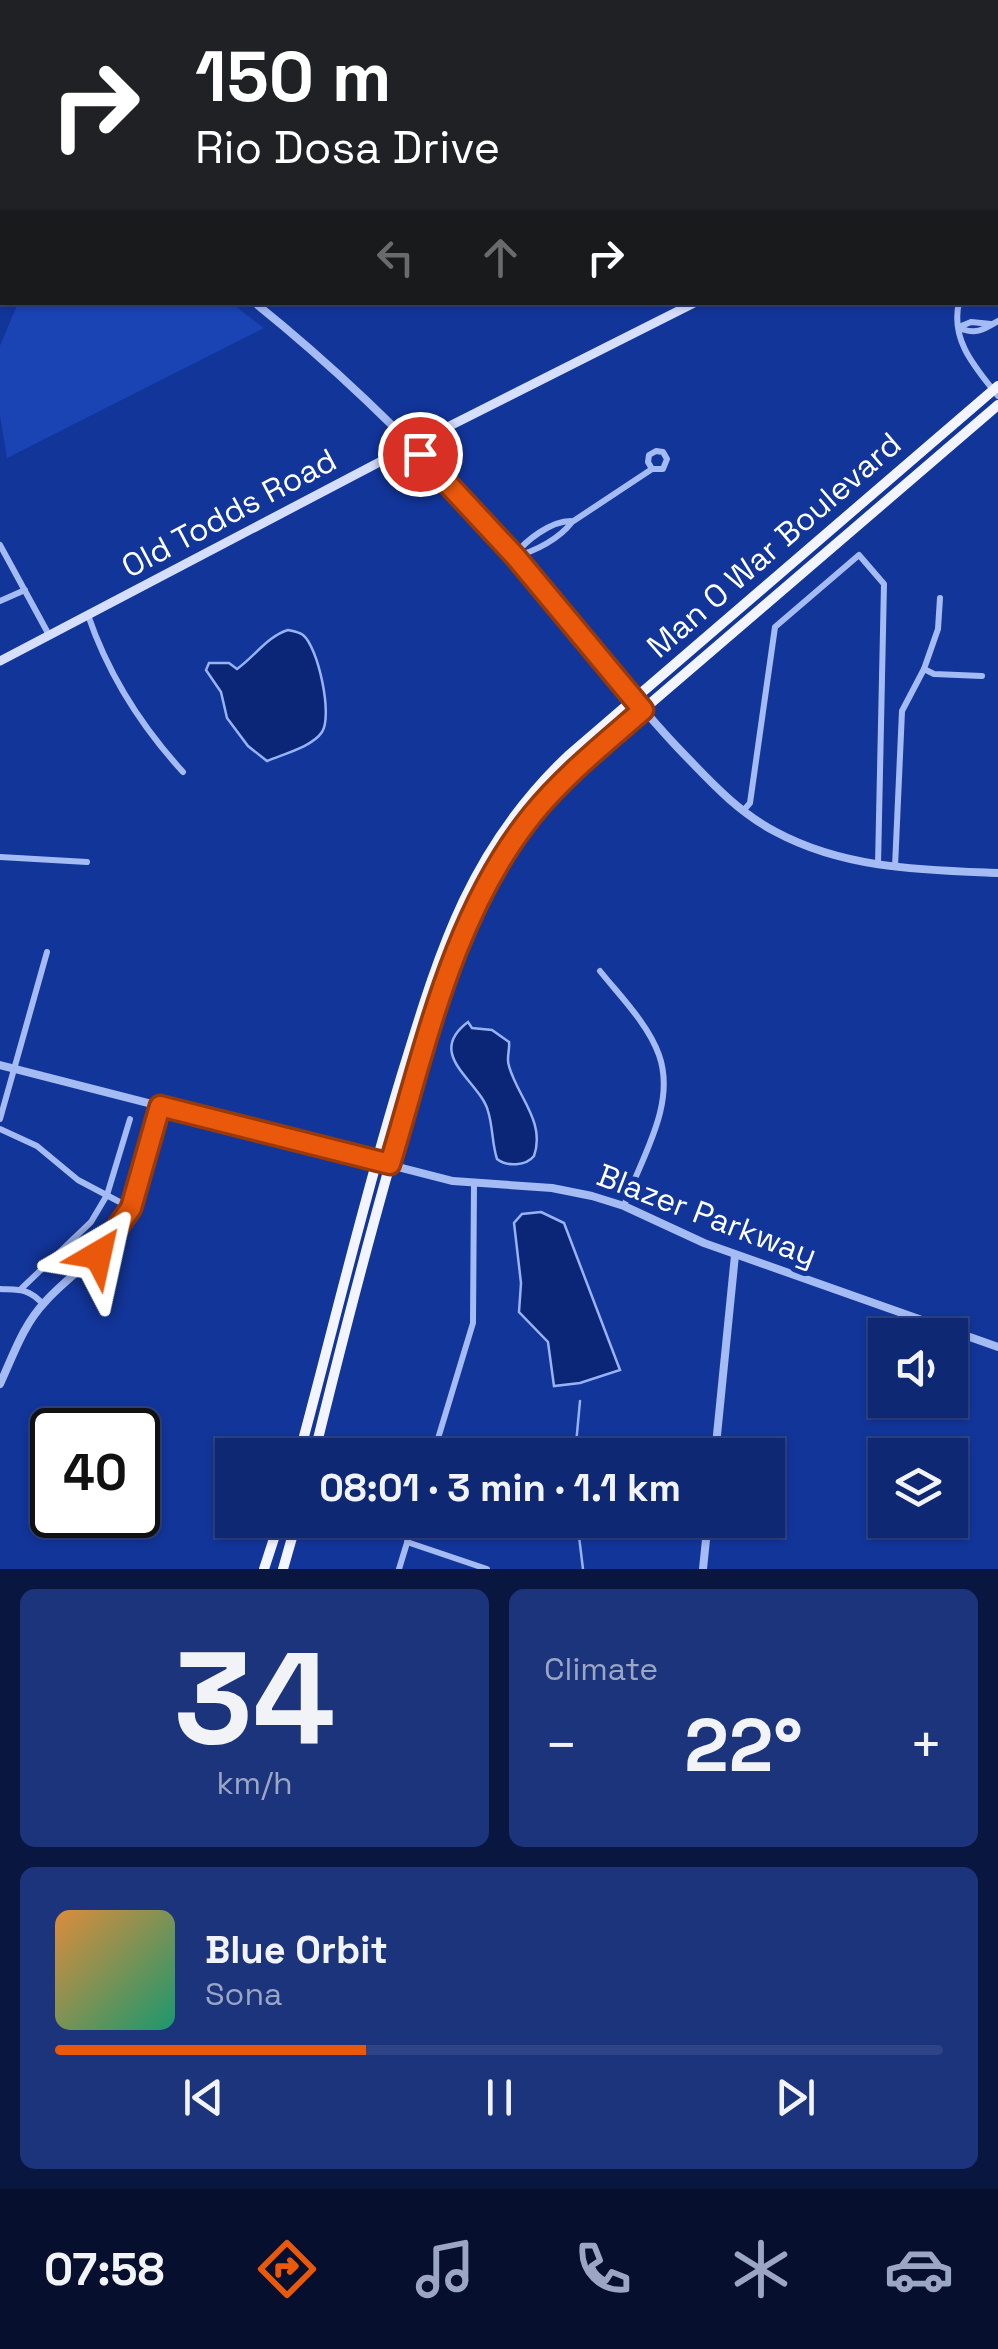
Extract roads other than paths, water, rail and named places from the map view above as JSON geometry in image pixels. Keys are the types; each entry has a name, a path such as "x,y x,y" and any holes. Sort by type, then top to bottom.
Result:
{"main road":[{"name":"Old Todds Road","path":"0,661 412,445 690,305"},
{"name":"Man O War Boulevard","path":"303,1438 376,1161 438,960 480,866 532,794 564,760 996,391"},
{"name":"Man O War Boulevard","path":"318,1438 390,1164 450,969 489,881 542,803 581,763 998,405"},
{"path":"264,1569 274,1538"},
{"path":"283,1569 292,1538"}],"street":[{"path":"258,305 412,445 515,556 643,710 743,811 809,848 878,866 998,873"},
{"path":"958,305 958,327 969,360 996,391"},
{"path":"958,327 982,332 995,323"},
{"path":"515,556 523,544 561,521 572,522 652,469"},
{"path":"0,545 50,636"},
{"path":"743,811 750,803 775,627 859,556 884,584 878,866"},
{"path":"0,600 24,590"},
{"path":"895,868 902,711 924,669 938,629 940,598"},
{"path":"88,615 103,655 128,700 183,772"},
{"path":"924,669 934,674 982,676"},
{"path":"0,857 87,862"},
{"path":"0,1119 46,952"},
{"path":"600,971 654,1042 663,1071 659,1118 624,1206"},
{"name":"Blazer Parkway","path":"0,1065 474,1184 564,1190 624,1206 735,1255 998,1347"},
{"path":"0,1384 18,1342 43,1304 109,1244 131,1208 160,1106"},
{"path":"22,1288 91,1222 107,1196 130,1119"},
{"path":"0,1129 37,1146 78,1180 131,1208"},
{"path":"438,1438 473,1324 474,1184"},
{"path":"717,1438 735,1255"},
{"path":"0,1288 22,1288 43,1304"},
{"path":"399,1569 408,1538"},
{"path":"703,1569 706,1538"},
{"path":"407,1542 487,1569"}],"waterway":[{"path":"577,1438 580,1401"},
{"path":"579,1538 583,1569"}]}
